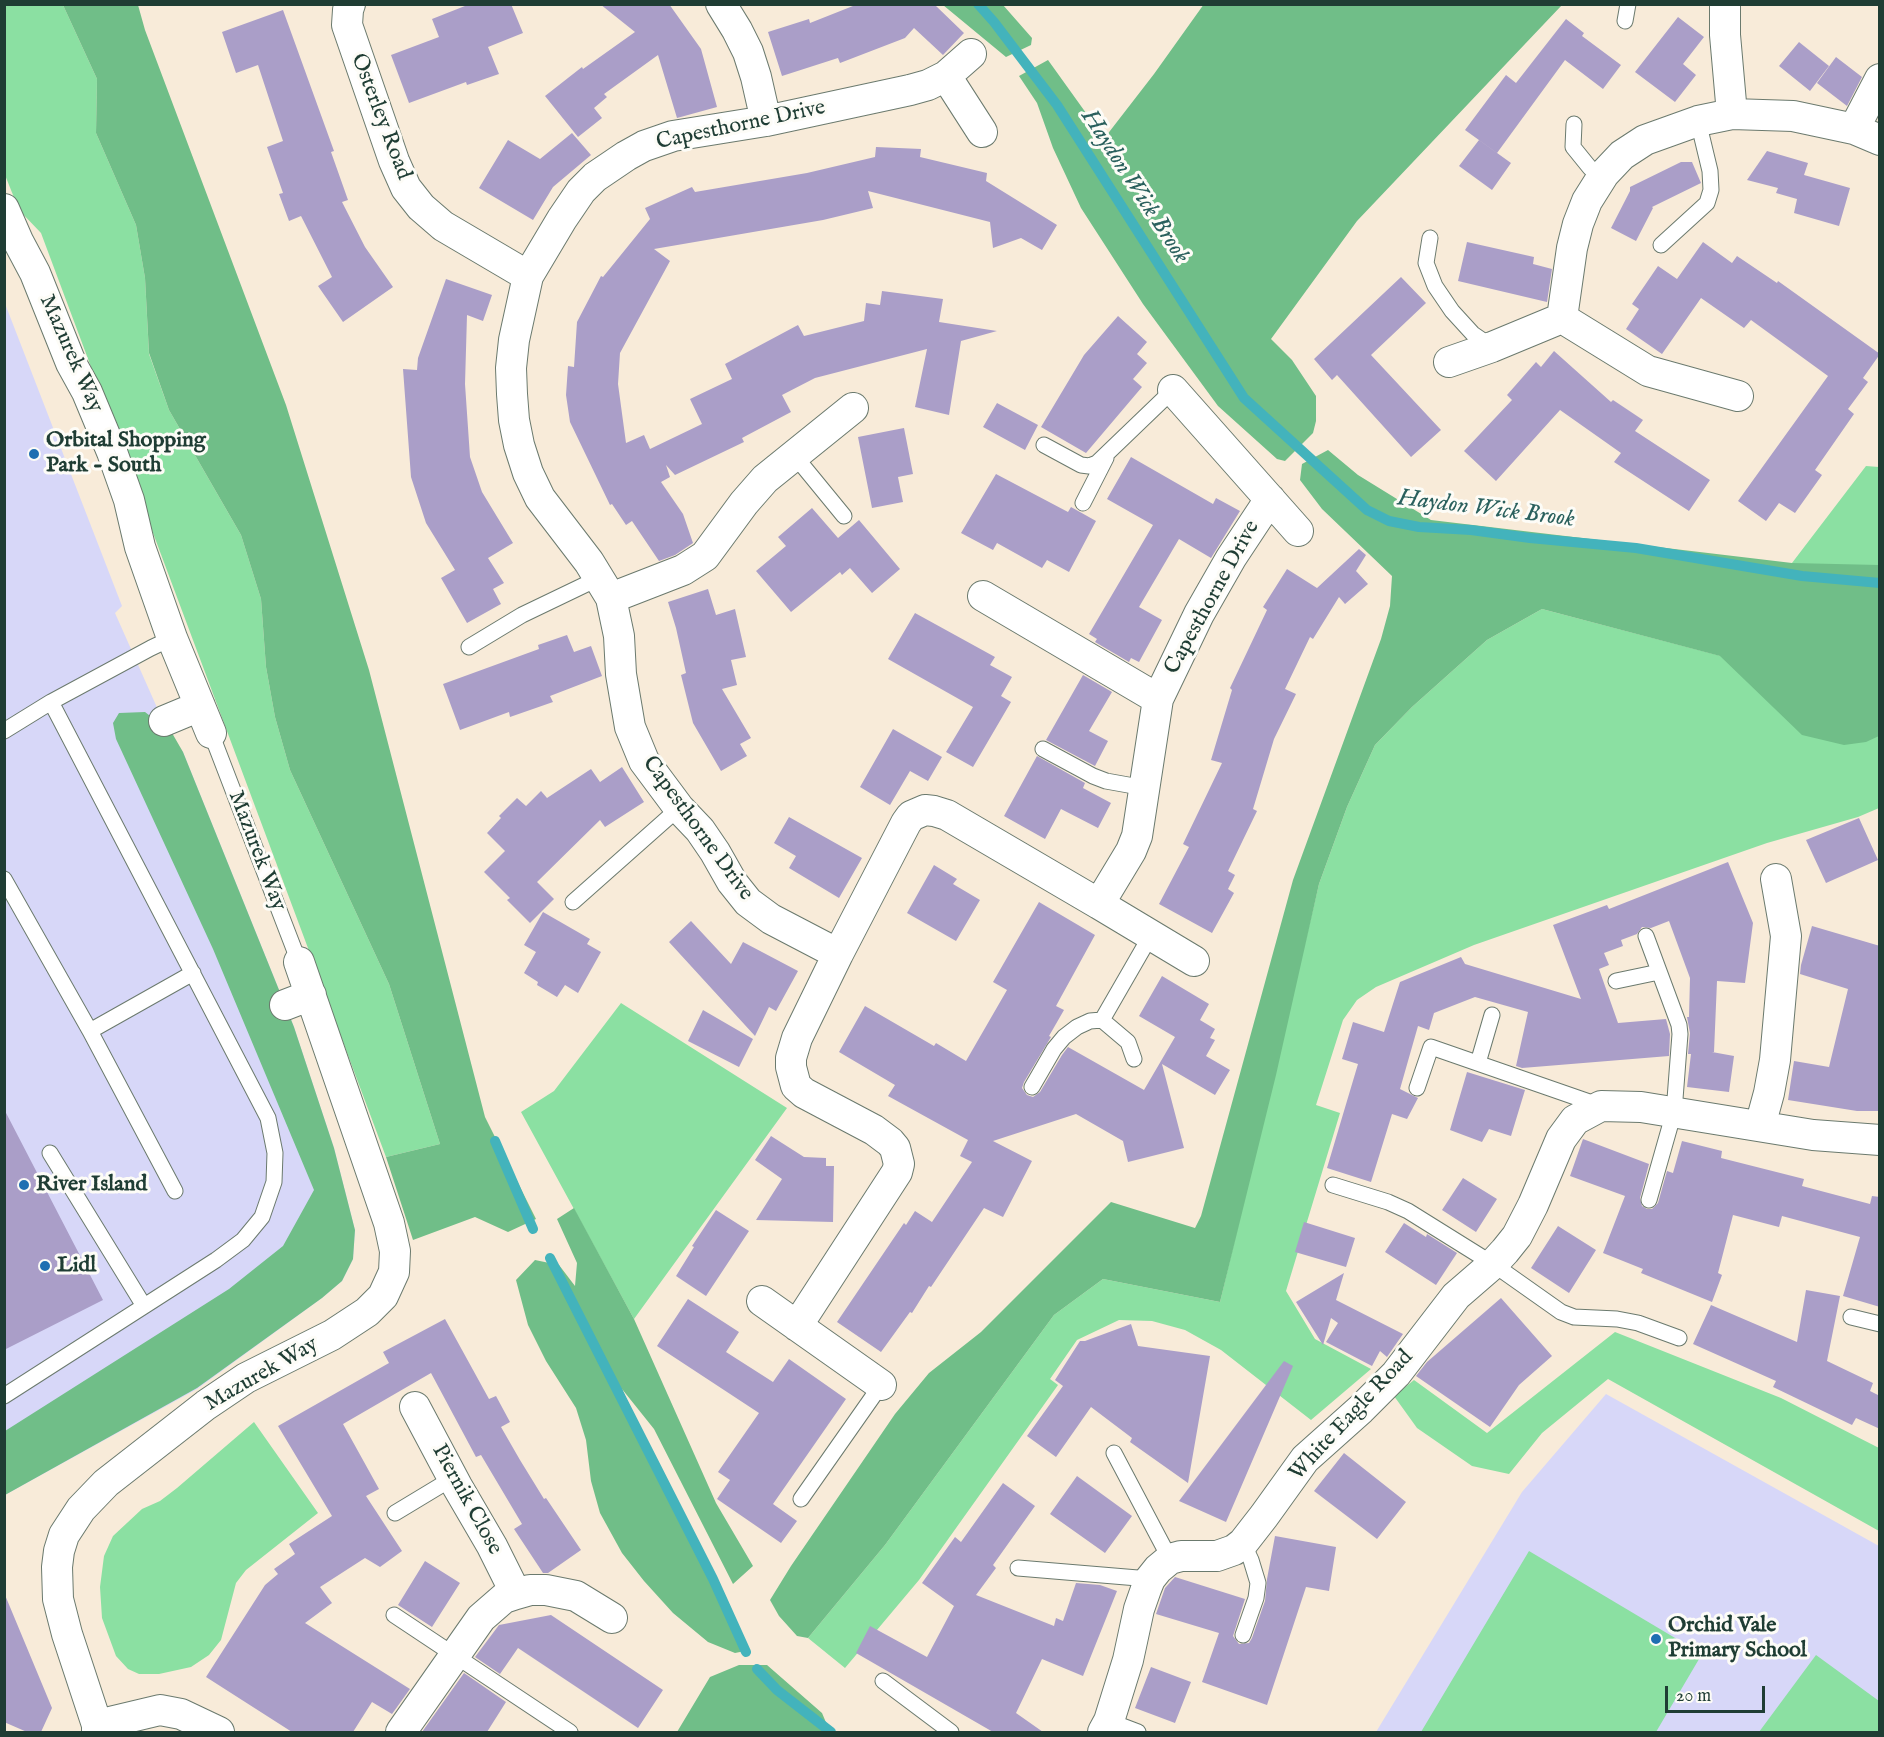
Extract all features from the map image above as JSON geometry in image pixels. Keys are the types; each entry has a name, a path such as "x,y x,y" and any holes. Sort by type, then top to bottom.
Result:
{"street":[{"name":"Osterley Road","path":"350,4 347,25 394,161 406,188 421,207 443,226 528,276"},
{"path":"721,4 748,52 766,121"},
{"path":"1725,4 1725,35 1732,114"},
{"name":"Capesthorne Drive","path":"838,954 771,919 748,902 732,882 700,830 679,808 644,761 630,728 621,674 619,636 605,588 589,562 540,498 528,473 519,445 514,420 512,368 514,340 528,276 562,219 581,191 595,177 626,156 644,146 673,136 766,121 928,85 946,76 971,54"},
{"path":"946,76 982,132"},
{"path":"1562,318 1578,224 1595,186 1622,155 1635,146 1698,121 1732,114 1793,116 1867,135 1880,79"},
{"name":"Mazurek Way","path":"4,209 35,273 71,363 87,392 112,452 129,500 140,547 172,638 205,720"},
{"path":"1449,362 1562,318"},
{"path":"1562,318 1648,371 1738,396"},
{"name":"Capesthorne Drive","path":"1173,390 1298,531"},
{"path":"605,588 683,570 705,556 744,503 765,479 854,408"},
{"name":"Capesthorne Drive","path":"1099,904 1131,851 1137,836 1158,699 1199,614 1231,558 1270,499"},
{"name":"Capesthorne Drive","path":"983,596 1158,699"},
{"path":"164,721 205,720"},
{"path":"798,1326 897,1172 899,1164 895,1148 890,1142 874,1130 804,1093 796,1086 792,1077 791,1058 796,1038 911,816 925,810 934,810 947,815 1194,961"},
{"path":"1760,1126 1775,1060 1786,936 1776,879"},
{"name":"Mazurek Way","path":"97,1729 58,1599 59,1551 64,1535 81,1509 94,1495 160,1439 235,1385 355,1321 383,1296 392,1278 395,1251 389,1223 298,1000 298,962"},
{"path":"1601,1106 1641,1107 1813,1135 1880,1140"},
{"name":"White Eagle Road","path":"1160,1569 1180,1556 1216,1556 1234,1550 1242,1543 1305,1459 1396,1374 1456,1296 1493,1264 1517,1236 1567,1129 1575,1120 1601,1106"},
{"path":"762,1301 881,1384"},
{"name":"Piernik Close","path":"415,1407 516,1593"},
{"path":"1106,1727 1128,1660 1139,1609 1160,1569"},
{"path":"401,1732 481,1618 499,1602 516,1593 546,1590 576,1596 612,1618"},
{"path":"97,1729 160,1710 181,1714 219,1732"}],"lane":[{"path":"1624,21 1628,4"},
{"path":"1661,245 1707,203 1711,190 1710,171 1698,121"},
{"path":"1574,124 1573,147 1590,168 1604,174"},
{"path":"1430,238 1426,263 1435,286 1452,311 1473,334 1492,347"},
{"path":"1044,445 1081,465 1089,466 1097,463 1173,390"},
{"path":"794,454 844,516"},
{"path":"1083,503 1107,455"},
{"path":"469,646 522,615 605,588"},
{"path":"4,731 51,702 172,638"},
{"path":"4,1396 216,1260 243,1240 262,1217 274,1182 275,1153 268,1118 51,702"},
{"name":"Mazurek Way","path":"205,720 298,962"},
{"path":"1043,749 1106,781 1145,788"},
{"path":"573,902 679,808"},
{"path":"4,879 90,1031 175,1191"},
{"path":"1102,1020 1151,935"},
{"path":"1646,936 1679,1025 1674,1112 1649,1200"},
{"path":"1617,981 1659,972"},
{"path":"90,1031 194,973"},
{"path":"1478,1063 1492,1015"},
{"path":"1032,1087 1064,1037 1090,1021 1102,1020 1128,1042 1134,1059"},
{"path":"1417,1088 1431,1047 1601,1106"},
{"path":"50,1153 144,1306"},
{"path":"1333,1185 1408,1210 1493,1264 1561,1312 1574,1317 1617,1319 1638,1323 1679,1338"},
{"path":"1851,1317 1880,1324"},
{"path":"801,1499 881,1384"},
{"path":"1114,1453 1160,1569"},
{"path":"395,1514 453,1478"},
{"path":"1242,1543 1251,1560 1258,1583 1256,1598 1243,1635"},
{"name":"White Eagle Road","path":"1018,1568 1160,1569"},
{"path":"393,1615 570,1732"},
{"path":"883,1681 951,1732"},
{"path":"1106,1727 1138,1732"}],"shaded area":[{"path":"4,301 122,606 115,613 167,730 183,752 294,1027 334,1148 355,1230 353,1259 342,1281 322,1298 197,1389 5,1495"},
{"name":"Orchid Vale Primary School","path":"1606,1394 1879,1546 1879,1732 1376,1732 1522,1492"}],"green space":[{"path":"1204,4 1562,5 1357,221 1271,339 1292,360 1316,396 1316,421 1313,433 1285,461 1277,459 1218,406 1143,304 1081,208 1053,148 1037,103 1019,76 1048,60 1086,113 1096,149"},
{"path":"4,5 63,5 97,79 96,133 136,225 145,278 149,354 169,410 241,535 261,599 266,667 275,717 290,770 389,984 440,1144 386,1157 41,233 19,210 5,175"},
{"path":"63,5 138,5 145,30 286,405 369,670 485,1117 536,1219 508,1232 475,1217 413,1240 386,1157 440,1144 389,984 290,770 275,717 266,667 261,599 241,535 169,410 149,353 145,278 136,225 96,133 97,79"},
{"path":"943,5 1003,5 1032,38 1031,45 1006,57"},
{"path":"1328,450 1358,475 1431,520 1792,563 1879,565 1879,736 1866,742 1844,745 1802,735 1720,656 1542,609 1487,640 1412,707 1375,745 1347,807 1319,884 1276,1075 1220,1302 1103,1279 1054,1315 885,1545 808,1638 797,1636 779,1616 770,1600 895,1414 929,1373 981,1332 1111,1202 1195,1228 1201,1216 1293,880 1381,639 1390,606 1392,576 1322,509 1300,480 1302,464"},
{"path":"1866,466 1879,467 1879,808 1858,817 1767,843 1474,945 1376,987 1357,1000 1343,1020 1316,1105 1340,1113 1286,1291 1315,1339 1371,1369 1311,1420 1221,1350 1185,1330 1152,1321 1119,1320 1077,1340 1050,1379 1058,1385 919,1580 845,1668 808,1638 885,1545 1054,1315 1103,1279 1220,1302 1319,884 1347,807 1375,745 1412,707 1487,640 1542,609 1721,656"},
{"path":"145,712 172,733 183,752 294,1027 334,1148 355,1230 353,1259 342,1281 322,1298 197,1388 5,1495 5,1431 229,1289 283,1246 314,1190 213,949 116,739 113,723 119,713"},
{"path":"621,1003 787,1108 634,1319 521,1112 554,1091"},
{"path":"574,1208 634,1319 716,1503 753,1566 733,1584 654,1429 622,1389 685,1525 726,1609 744,1640 745,1651 735,1653 708,1642 673,1613 622,1553 600,1513 591,1481 586,1440 576,1408 546,1361 528,1325 516,1280 535,1260 559,1265 575,1286 577,1263 557,1219"},
{"path":"1615,1332 1781,1398 1879,1448 1879,1531 1608,1379 1542,1433 1509,1474 1472,1466 1417,1428 1394,1396 1414,1380 1487,1433"},
{"path":"254,1422 318,1513 246,1570 236,1583 221,1640 209,1655 191,1667 159,1674 139,1674 128,1669 116,1656 102,1618 100,1587 104,1556 113,1536 142,1509 160,1501 177,1488"},
{"path":"1529,1551 1702,1654 1656,1732 1421,1732"},
{"path":"1816,1655 1879,1701 1879,1732 1759,1732"},
{"path":"739,1665 767,1665 822,1713 830,1732 677,1732 710,1677"}],"building":[{"path":"470,4 511,4 523,33 488,47 499,74 467,85 466,82 409,103 391,55 439,37 432,19"},
{"path":"600,4 669,4 701,49 717,107 677,118 658,55 604,94 607,97 594,108 602,118 578,137 545,96 582,67 583,69 635,32"},
{"path":"858,4 937,4 936,6 964,33 943,55 914,28 905,38 840,63 838,58 782,76 768,32 809,19 810,23"},
{"path":"283,10 334,151 331,152 348,200 342,202 365,247 393,287 343,322 318,286 332,277 301,216 289,221 279,194 283,193 267,147 283,141 258,65 236,73 222,32"},
{"path":"1678,17 1704,37 1683,64 1696,75 1675,102 1635,72"},
{"path":"1566,19 1584,33 1582,36 1621,65 1603,89 1565,60 1497,153 1465,130 1506,75 1516,83"},
{"path":"1799,42 1829,66 1810,91 1779,66"},
{"path":"1836,57 1862,77 1847,106 1817,83"},
{"path":"572,133 591,155 553,187 533,220 479,188 508,140 540,159"},
{"path":"1479,140 1511,163 1492,190 1459,166"},
{"path":"876,147 921,149 920,157 987,173 986,181 1057,225 1042,250 1021,238 993,248 990,222 868,191 873,208 823,220 654,249 670,261 620,353 618,384 626,443 644,435 650,449 702,424 690,399 732,379 725,364 798,325 804,336 864,321 866,303 880,305 882,291 943,299 939,322 997,331 961,341 949,415 915,407 927,349 815,378 782,395 791,412 742,438 744,442 675,475 666,465 670,477 661,482 683,514 693,543 675,555 659,561 632,521 626,525 612,504 610,505 570,422 566,395 568,366 574,367 577,322 601,276 603,277 650,219 645,208 692,187 695,192 807,173 875,157"},
{"path":"1767,151 1808,163 1804,175 1850,188 1839,226 1794,213 1797,199 1776,193 1778,188 1747,180"},
{"path":"1681,162 1692,162 1701,183 1652,207 1636,241 1611,228 1630,187"},
{"path":"1467,242 1534,257 1533,264 1552,269 1547,302 1458,281"},
{"path":"1703,242 1732,263 1737,256 1777,283 1778,281 1880,354 1863,378 1868,382 1848,409 1854,414 1815,470 1822,475 1795,513 1779,503 1766,521 1738,501 1828,376 1751,320 1744,328 1701,298 1662,354 1626,329 1639,309 1632,304 1658,266 1677,279"},
{"path":"1401,277 1426,303 1371,355 1441,430 1411,457 1337,375 1332,380 1314,359"},
{"path":"446,279 492,295 483,321 467,315 465,384 470,457 482,492 513,543 488,558 504,583 493,589 501,604 467,623 441,578 455,570 426,523 411,477 403,369 417,370 418,358"},
{"path":"1118,316 1147,342 1137,354 1147,363 1133,379 1142,387 1086,453 1041,427 1084,355"},
{"path":"1554,351 1611,402 1613,400 1643,420 1635,431 1710,480 1689,511 1614,462 1621,453 1560,410 1496,481 1464,451 1512,400 1507,395 1536,362 1541,367"},
{"path":"997,403 1038,425 1025,450 983,427"},
{"path":"904,428 913,474 898,477 903,502 872,508 858,437"},
{"path":"1131,457 1213,504 1216,498 1240,511 1211,558 1179,539 1139,607 1162,620 1139,662 1131,658 1129,662 1095,642 1097,639 1089,634 1153,525 1107,499"},
{"path":"996,474 1068,512 1071,507 1096,521 1069,572 1047,560 1042,568 997,543 993,550 961,533"},
{"path":"812,508 838,538 859,520 900,569 872,593 850,568 842,575 840,572 791,612 756,571 786,546 778,537"},
{"path":"1359,549 1366,555 1356,571 1368,584 1345,604 1339,597 1313,639 1310,637 1285,689 1296,694 1274,739 1253,809 1257,811 1228,871 1235,875 1228,889 1234,893 1212,933 1159,904 1189,847 1183,844 1222,763 1211,760 1232,690 1230,688 1267,610 1263,607 1287,569 1317,588"},
{"path":"708,589 716,615 735,609 746,657 731,660 737,685 722,689 751,738 740,744 747,756 721,771 693,723 681,675 686,673 668,602"},
{"path":"915,613 995,657 990,665 1012,677 1001,696 1011,702 973,767 946,752 973,707 888,659"},
{"path":"567,635 574,652 591,646 602,676 550,696 553,702 510,717 509,712 460,730 443,684 539,649 538,645"},
{"path":"1083,675 1112,692 1089,731 1108,741 1095,766 1046,740"},
{"path":"893,729 942,757 928,781 910,771 890,805 860,787"},
{"path":"1037,756 1085,783 1083,788 1111,803 1098,828 1061,809 1045,839 1004,816"},
{"path":"622,767 644,802 605,827 600,820 537,882 554,899 530,923 507,900 510,898 484,872 505,851 487,833 501,818 499,816 517,798 526,806 541,791 547,798 591,769 600,782"},
{"path":"789,817 862,858 839,898 789,868 796,856 774,843"},
{"path":"1859,818 1878,860 1826,883 1806,840"},
{"path":"1728,862 1753,923 1745,983 1717,981 1714,1052 1712,1052 1734,1056 1729,1092 1687,1087 1691,1054 1688,1054 1690,1033 1687,1017 1689,1017 1690,978 1669,921 1651,928 1642,927 1637,934 1621,940 1623,946 1604,953 1609,965 1599,969 1618,1023 1666,1019 1670,1034 1669,1056 1522,1068 1516,1066 1528,1012 1475,997 1434,1013 1429,1030 1418,1026 1400,1089 1418,1098 1407,1119 1392,1114 1371,1182 1327,1168 1358,1064 1342,1059 1353,1022 1384,1032 1400,982 1461,957 1465,964 1581,999 1553,925 1607,905 1609,909"},
{"path":"934,865 957,879 953,884 980,900 956,941 907,913"},
{"path":"1039,902 1095,935 1056,1006 1064,1010 1024,1082 1022,1088 1027,1095 1033,1097 1040,1092 1068,1047 1144,1090 1175,1037 1139,1016 1162,976 1209,1004 1200,1020 1215,1029 1210,1038 1215,1040 1206,1056 1230,1070 1215,1095 1162,1064 1184,1148 1128,1162 1123,1141 1076,1114 993,1141 1032,1161 1003,1217 984,1208 931,1287 929,1286 912,1313 910,1312 881,1352 837,1322 904,1223 906,1225 915,1211 932,1222 972,1162 960,1156 968,1140 888,1096 895,1085 839,1052 865,1006 934,1046 936,1043 966,1061 1007,990 993,982"},
{"path":"543,912 590,939 587,944 601,952 578,993 565,985 557,997 537,985 538,982 524,973 536,952 524,945"},
{"path":"691,921 731,964 743,942 798,971 776,1011 769,1007 755,1036 669,942"},
{"path":"1812,926 1880,946 1880,1111 1857,1111 1788,1100 1794,1061 1829,1067 1848,989 1800,974"},
{"path":"703,1010 753,1039 739,1067 688,1041"},
{"path":"1467,1072 1525,1090 1511,1136 1489,1129 1482,1142 1450,1130"},
{"name":"Lidl","path":"4,1109 103,1300 4,1350"},
{"path":"771,1136 804,1157 826,1158 826,1166 834,1166 833,1222 756,1220 782,1179 755,1160"},
{"path":"1583,1139 1649,1164 1640,1198 1642,1206 1647,1209 1652,1209 1658,1203 1667,1171 1673,1173 1682,1141 1722,1151 1721,1158 1804,1179 1802,1186 1870,1204 1872,1196 1880,1197 1880,1307 1843,1296 1860,1237 1782,1216 1779,1227 1733,1215 1718,1273 1722,1275 1712,1302 1641,1273 1643,1269 1603,1253 1625,1196 1570,1176"},
{"path":"1463,1178 1497,1199 1476,1232 1442,1210"},
{"path":"716,1210 749,1231 706,1296 676,1276 694,1247 692,1246"},
{"path":"1304,1222 1355,1238 1346,1267 1295,1252"},
{"path":"1404,1223 1457,1253 1436,1285 1385,1252"},
{"path":"1558,1226 1596,1250 1569,1293 1531,1268"},
{"path":"1344,1273 1336,1300 1403,1334 1387,1357 1380,1351 1372,1366 1326,1342 1338,1323 1331,1318 1323,1345 1296,1302"},
{"path":"1806,1290 1840,1296 1827,1361 1873,1383 1870,1391 1880,1396 1880,1429 1856,1418 1852,1425 1773,1387 1776,1381 1693,1344 1711,1305 1797,1342"},
{"path":"1501,1298 1552,1356 1519,1385 1490,1427 1416,1376 1427,1362"},
{"path":"688,1299 739,1332 726,1352 773,1382 789,1359 846,1399 773,1504 797,1521 781,1543 717,1499 730,1480 718,1472 759,1413 657,1346"},
{"path":"445,1319 489,1399 496,1396 510,1422 501,1427 520,1460 544,1499 546,1498 581,1550 548,1573 543,1573 514,1529 522,1524 481,1455 476,1457 431,1373 343,1424 379,1489 366,1496 402,1551 380,1567 365,1558 320,1587 332,1603 305,1623 410,1689 392,1714 372,1702 353,1732 292,1732 206,1677 265,1585 278,1574 274,1569 295,1554 289,1544 332,1516 278,1426 389,1363 383,1352"},
{"path":"1131,1324 1138,1346 1210,1356 1188,1483 1130,1442 1132,1438 1091,1407 1056,1457 1027,1436 1063,1386 1055,1380 1080,1341"},
{"path":"1284,1361 1293,1366 1226,1522 1179,1501"},
{"path":"1344,1453 1406,1502 1377,1539 1314,1491"},
{"path":"1077,1476 1132,1516 1105,1553 1050,1514"},
{"path":"1003,1483 1035,1506 993,1565 996,1568 976,1595 1054,1626 1056,1618 1063,1621 1076,1583 1100,1585 1117,1591 1083,1676 1042,1659 1016,1713 1043,1732 993,1732 856,1653 870,1626 927,1657 954,1606 922,1583 955,1537 961,1542"},
{"path":"1275,1536 1336,1547 1329,1591 1306,1587 1267,1705 1202,1682 1219,1633 1156,1614 1165,1588 1175,1577 1245,1599 1233,1636 1239,1644 1249,1643 1265,1601"},
{"path":"425,1561 460,1583 432,1627 398,1605"},
{"path":"5,1595 52,1708 41,1732 27,1732 4,1722"},
{"path":"551,1615 663,1690 638,1728 518,1648 500,1674 475,1657 499,1625"},
{"path":"1151,1667 1191,1682 1175,1723 1135,1708"},
{"path":"464,1673 506,1702 487,1732 422,1732"}],"waterway":[{"name":"Haydon Wick Brook","path":"978,4 1057,105 1244,398 1367,510 1389,521 1419,527 1471,530 1636,548 1802,576 1880,583"},
{"path":"495,1141 533,1229"},
{"path":"550,1258 713,1579 746,1652"},
{"path":"757,1669 777,1690 831,1732"}],"place":[{"name":"Orbital Shopping Park - South","path":"34,454"},
{"name":"River Island","path":"24,1185"},
{"name":"Lidl","path":"45,1266"},
{"name":"Orchid Vale Primary School","path":"1656,1639"}]}
